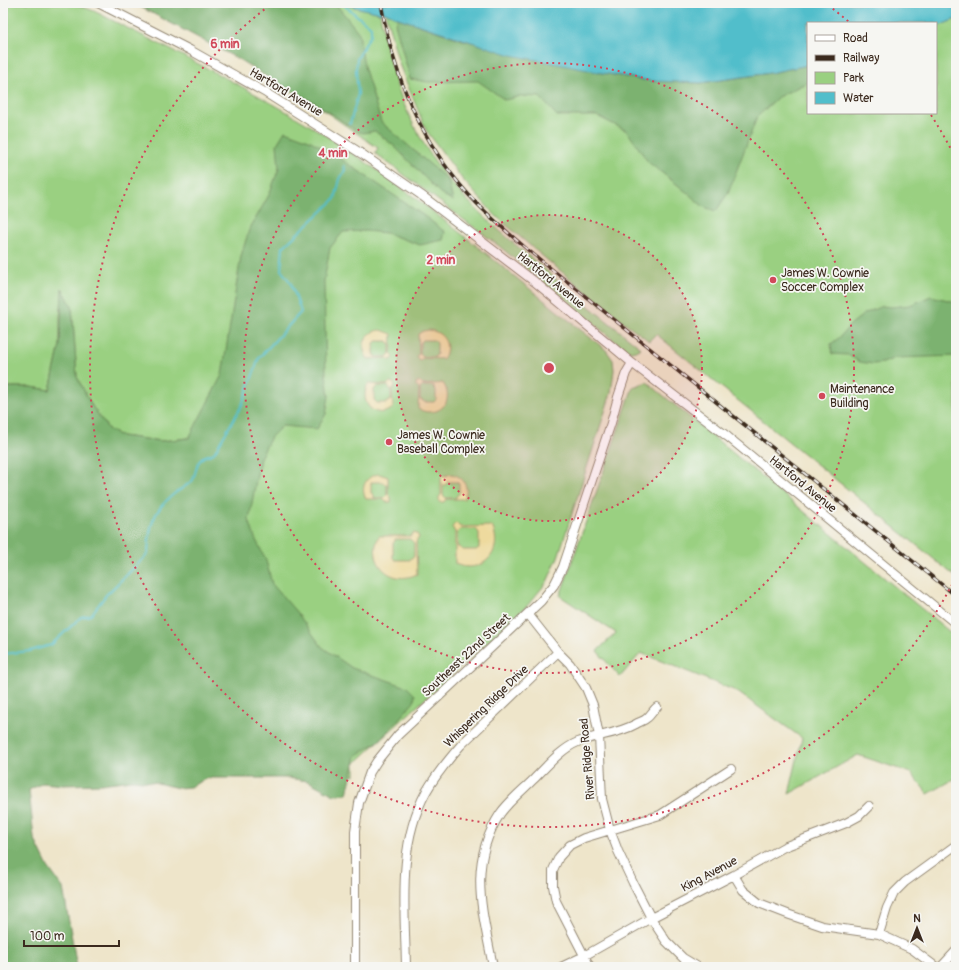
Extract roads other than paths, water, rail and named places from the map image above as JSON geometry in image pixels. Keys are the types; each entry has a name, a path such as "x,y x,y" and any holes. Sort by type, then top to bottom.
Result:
{"street":[{"name":"Hartford Avenue","path":"98,3 184,46 259,89 362,154 421,195 535,282 632,363 728,437 956,624"},
{"name":"Southeast 22nd Street","path":"355,967 355,831 359,803 370,772 377,761 398,736 528,614 549,592 563,566 611,423 626,373 632,363"},
{"name":"River Ridge Road","path":"528,614 558,652 570,664 586,688 593,705 599,736 602,799 610,830 621,857 652,918 666,941 683,958 698,967"},
{"name":"Whispering Ridge Drive","path":"406,967 405,869 413,823 426,792 461,745 558,652"},
{"path":"492,967 482,908 480,883 482,856 490,833 501,813 517,795 550,764 577,742 626,730 647,719 657,707"},
{"path":"590,967 556,901 552,886 553,870 559,857 570,845 584,838 660,815 731,769"},
{"name":"King Avenue","path":"561,967 584,956 784,847 846,823 859,816 869,806"},
{"path":"879,934 886,908 894,893 905,882 956,845"},
{"path":"734,875 743,890 759,903 822,926 879,934 905,945 924,957 936,967"},
{"path":"941,967 956,951"}],"water":[{"path":"338,3 956,3 956,19 937,27 937,22 807,22 807,65 770,73 701,83 650,81 511,55 398,18 385,12 380,13"}],"waterway":[{"path":"345,3 345,6 371,27 371,34 357,59 356,71 358,94 350,124"},
{"path":"3,654 30,651 51,645 81,617 91,615 106,595 148,554 149,536 153,520 161,506 175,493 193,480 198,463 203,457 214,453 242,405 259,358 301,312 291,283 281,270 283,247 335,199 340,179 345,170 344,166"}],"railway":[{"path":"381,3 393,55 411,105 436,151 468,194 497,223 528,250 956,596"}],"place":[{"name":"James W. Cownie Soccer Complex","path":"773,280"},
{"name":"Maintenance Building","path":"822,396"},
{"name":"James W. Cownie Baseball Complex","path":"389,442"}]}
